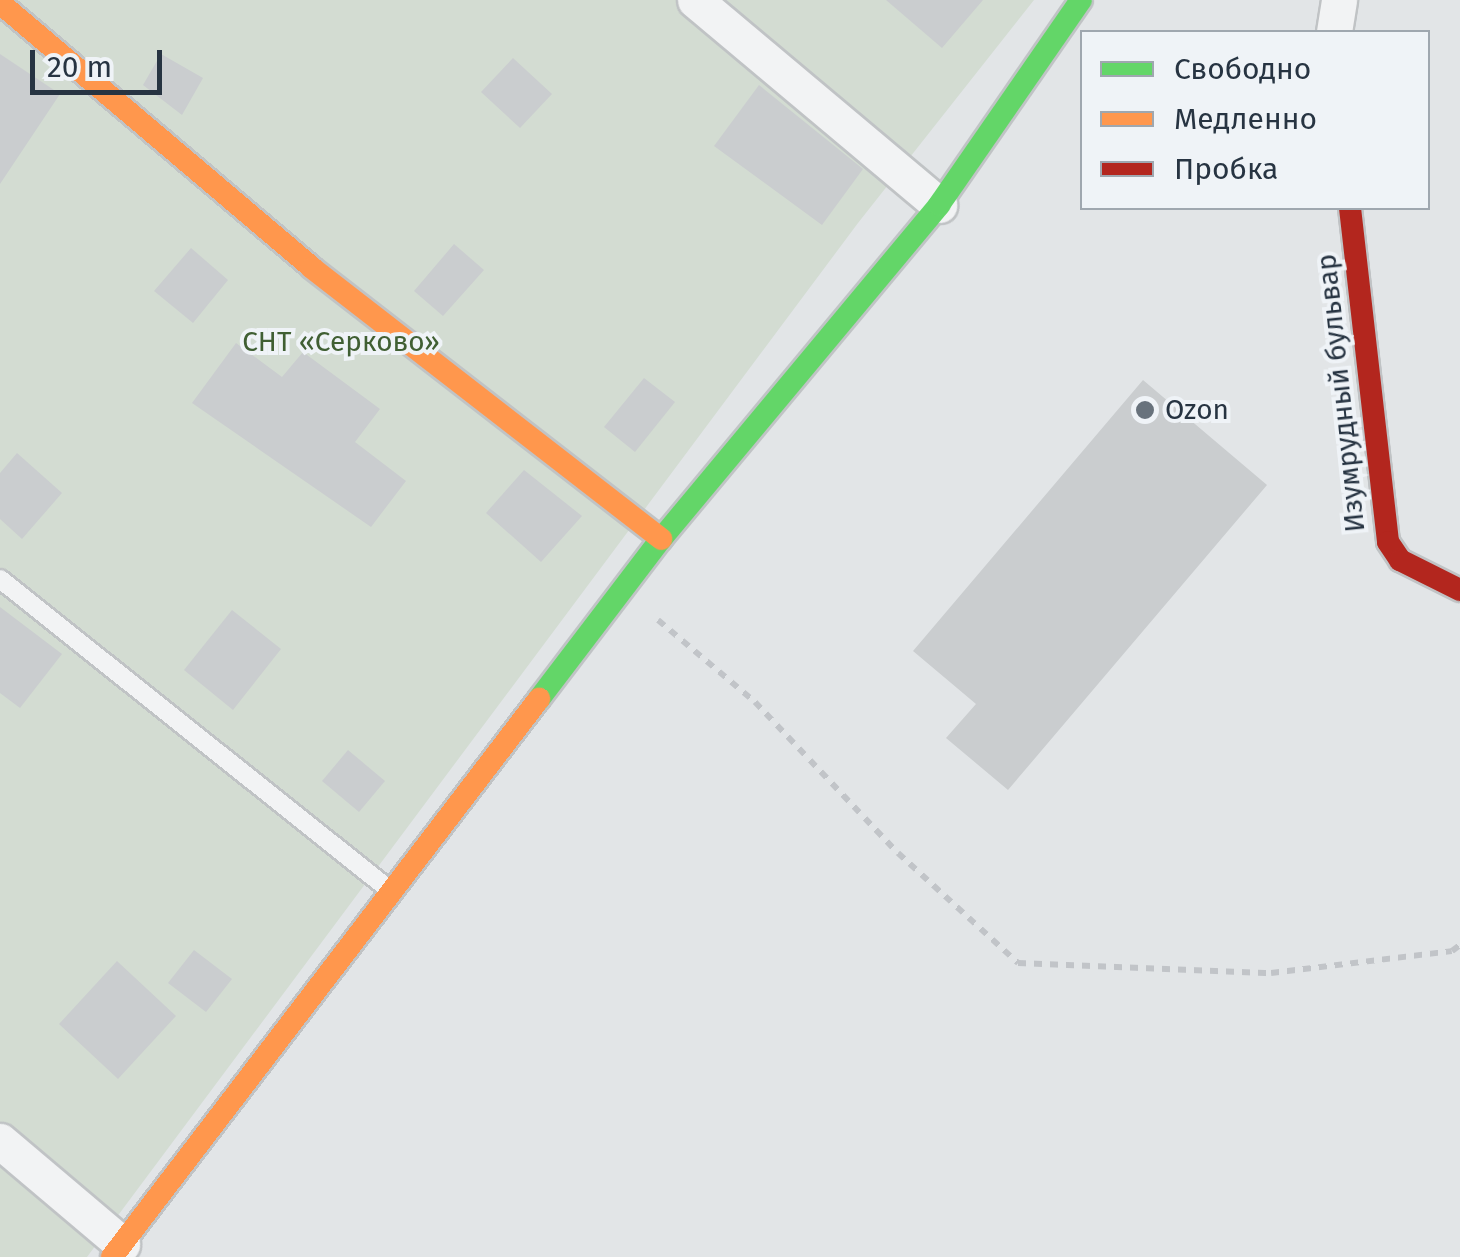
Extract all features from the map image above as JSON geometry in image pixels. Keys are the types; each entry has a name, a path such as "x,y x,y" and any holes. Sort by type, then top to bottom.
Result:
{"main road":[{"path":"117,1250 388,890 661,539 938,205 1081,0"},
{"path":"0,3 312,268 661,539"},
{"name":"Изумрудный бульвар","path":"1350,210 1388,542 1400,560 1460,590"}],"street":[{"path":"695,0 938,205"},
{"path":"1334,30 1339,0"},
{"path":"0,1141 117,1250"}],"lane":[{"path":"0,579 388,890"}],"path":[{"path":"622,589 755,702 898,853 1018,963 1271,973 1452,951 1460,944"}],"green space":[{"name":"СНТ «Серково»","path":"0,0 1034,0 858,223 87,1257 0,1257"}],"building":[{"path":"886,0 983,0 942,48"},
{"path":"0,54 60,94 0,184"},
{"path":"161,54 203,78 182,115 143,85"},
{"path":"513,58 552,94 520,128 481,92"},
{"path":"759,85 863,169 822,225 714,146"},
{"path":"454,244 484,270 443,316 414,291"},
{"path":"191,248 228,280 193,323 154,291"},
{"path":"236,343 282,377 303,352 380,409 355,442 406,481 371,527 192,403"},
{"path":"644,378 675,402 635,452 604,427"},
{"path":"1143,380 1267,485 1008,790 946,738 976,704 913,651"},
{"path":"17,453 62,493 22,539 0,519 0,473"},
{"path":"524,470 582,516 541,562 486,513"},
{"path":"0,607 62,654 20,708 0,693"},
{"path":"232,610 281,649 233,710 184,670"},
{"path":"348,750 385,781 359,812 322,781"},
{"path":"194,950 232,979 206,1012 168,983"},
{"path":"117,961 176,1016 118,1079 59,1024"}],"traffic: fast":[{"path":"539,699 661,539 939,205 1081,0"}],"traffic: slow":[{"path":"0,3 312,268 661,539"},
{"path":"112,1257 539,699"}],"traffic: jam":[{"path":"1350,210 1388,542 1400,560 1460,590"}],"place":[{"name":"Ozon","path":"1145,410"}]}
